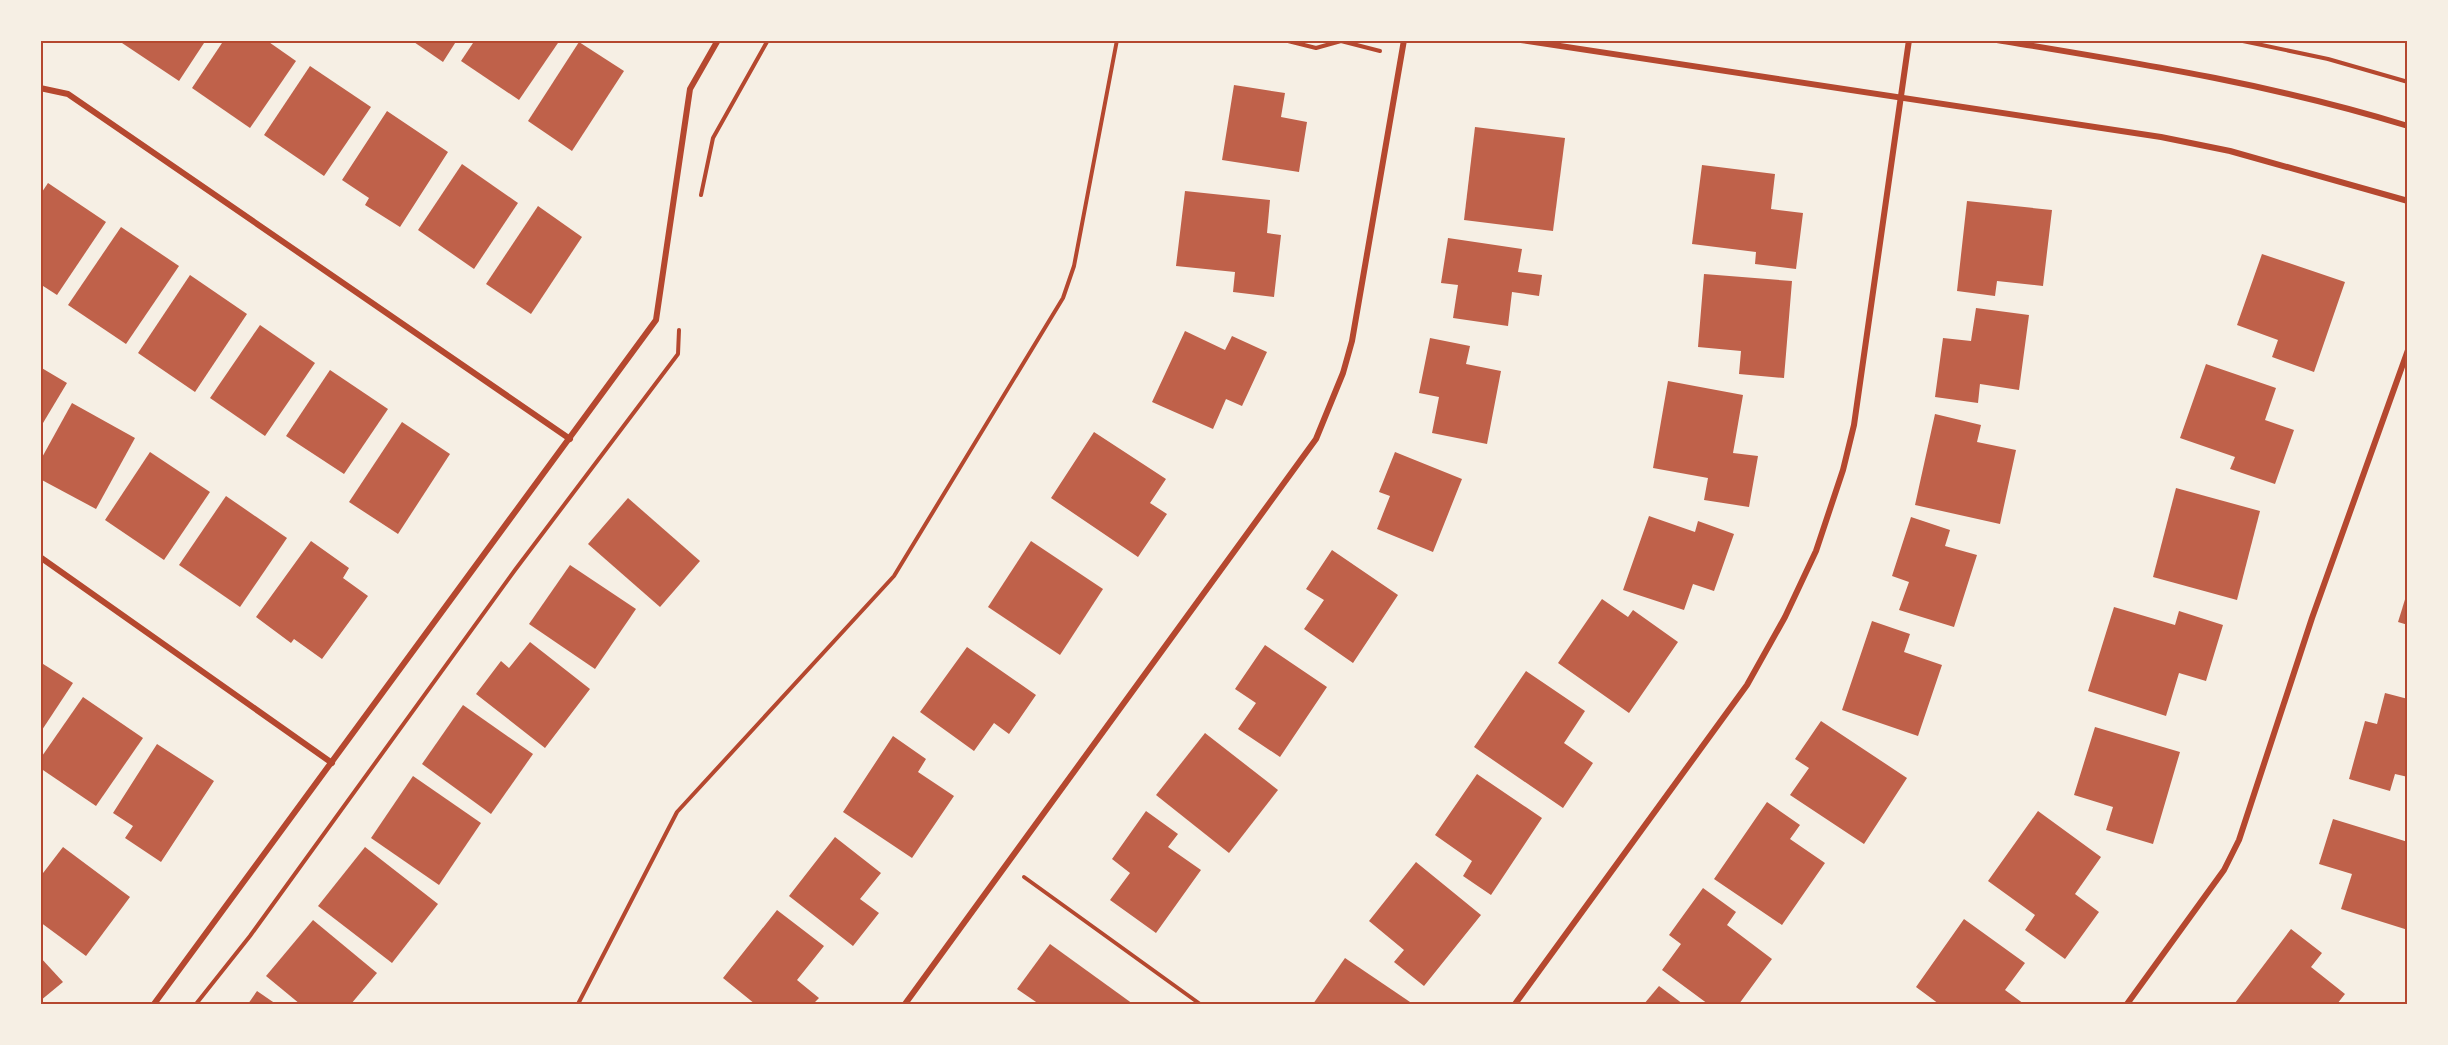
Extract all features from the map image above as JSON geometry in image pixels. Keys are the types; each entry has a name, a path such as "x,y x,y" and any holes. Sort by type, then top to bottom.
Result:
{"street":[{"path":"154,1005 656,320 690,89 718,40"},
{"path":"905,1005 1316,439 1343,373 1352,341 1404,40"},
{"path":"1521,40 2161,137 2207,146 2408,201"},
{"path":"1515,1005 1747,685 1785,617 1816,551 1843,470 1854,425 1909,40"},
{"path":"1997,40 2229,80 2364,112 2408,126"},
{"path":"40,88 68,94 570,439"},
{"path":"2127,1005 2224,870 2239,840 2312,618 2408,350"},
{"path":"40,556 332,763"}],"path":[{"path":"578,1005 678,812 894,576 1063,298 1074,266 1117,40"},
{"path":"1284,40 1316,48 1341,41 1401,56"},
{"path":"2238,40 2328,59 2408,82"},
{"path":"1006,864 1200,1005"}],"building":[{"path":"123,40 206,40 179,81 122,43"},
{"path":"224,40 266,40 296,61 250,128 192,88"},
{"path":"411,40 457,40 443,62"},
{"path":"475,40 560,40 519,100 461,61"},
{"path":"579,42 624,71 572,151 528,121"},
{"path":"310,66 371,107 324,176 264,135"},
{"path":"1234,85 1285,93 1281,117 1307,122 1299,172 1222,160"},
{"path":"387,111 448,152 400,227 365,205 369,198 342,180"},
{"path":"1475,127 1565,138 1553,231 1464,220"},
{"path":"462,164 518,203 474,269 418,230"},
{"path":"1702,165 1775,174 1771,209 1803,213 1796,269 1755,264 1756,252 1692,244"},
{"path":"48,183 106,222 57,295 40,284 40,195"},
{"path":"1185,191 1270,200 1267,233 1281,235 1274,297 1233,292 1235,272 1176,266"},
{"path":"1967,201 2052,210 2043,286 1997,281 1995,296 1957,291"},
{"path":"538,206 582,237 531,314 486,284"},
{"path":"121,227 179,266 126,344 68,305"},
{"path":"1448,238 1522,249 1518,272 1542,275 1539,296 1512,292 1508,326 1453,318 1458,285 1441,283"},
{"path":"2262,254 2345,282 2314,372 2272,357 2278,340 2237,325"},
{"path":"1704,274 1792,281 1784,378 1739,374 1741,351 1698,347"},
{"path":"190,275 247,314 195,392 138,353"},
{"path":"1976,308 2029,315 2019,390 1980,384 1978,403 1935,397 1943,338 1971,341"},
{"path":"260,325 315,363 265,436 210,398"},
{"path":"1185,331 1225,350 1232,336 1267,352 1242,406 1226,399 1213,429 1152,402"},
{"path":"1430,338 1470,346 1466,364 1501,371 1487,444 1432,433 1439,397 1419,393"},
{"path":"2206,364 2276,388 2265,420 2294,430 2275,484 2230,469 2235,457 2180,438"},
{"path":"40,367 67,383 40,428"},
{"path":"330,370 388,409 344,474 286,436"},
{"path":"1668,381 1743,395 1733,453 1758,456 1749,507 1704,500 1708,478 1653,468"},
{"path":"72,403 135,438 96,509 40,479 40,461"},
{"path":"1935,414 1981,425 1977,442 2016,450 2000,524 1915,505"},
{"path":"402,422 450,454 398,534 349,502"},
{"path":"1094,432 1166,479 1150,503 1167,514 1138,557 1051,498"},
{"path":"150,452 210,492 164,560 105,520"},
{"path":"1395,452 1462,479 1433,552 1377,529 1390,496 1379,492"},
{"path":"2176,488 2260,511 2237,600 2153,577"},
{"path":"226,496 287,538 240,607 179,565"},
{"path":"628,498 700,561 660,607 588,544"},
{"path":"1649,516 1695,532 1698,521 1734,534 1714,591 1693,584 1684,610 1623,590"},
{"path":"1911,517 1950,530 1945,546 1977,555 1954,627 1899,610 1909,582 1892,576"},
{"path":"311,541 349,568 343,578 368,596 322,659 294,639 291,643 256,617"},
{"path":"1031,541 1103,589 1060,655 988,607"},
{"path":"1332,550 1398,595 1353,663 1304,629 1324,600 1306,589"},
{"path":"570,565 636,609 595,669 529,624"},
{"path":"2408,593 2408,625 2398,622"},
{"path":"1602,599 1628,617 1633,610 1678,642 1629,713 1558,663"},
{"path":"2114,607 2175,625 2179,611 2223,625 2206,681 2179,673 2166,716 2088,691"},
{"path":"1872,621 1910,634 1904,652 1942,665 1918,736 1842,710"},
{"path":"530,642 590,689 545,748 476,694 501,661 509,668"},
{"path":"1265,645 1327,687 1280,757 1238,729 1256,703 1235,689"},
{"path":"967,647 1036,695 1009,734 994,723 974,751 920,712"},
{"path":"40,662 73,683 40,733"},
{"path":"1526,671 1585,711 1564,743 1593,763 1563,808 1474,747"},
{"path":"2385,693 2408,699 2408,777 2395,774 2390,791 2349,779 2365,721 2377,724"},
{"path":"83,697 143,738 96,806 40,768 40,759"},
{"path":"463,705 533,754 491,814 422,764"},
{"path":"1821,721 1907,778 1864,844 1790,795 1809,768 1795,759"},
{"path":"2095,727 2180,752 2153,844 2106,830 2113,807 2074,795"},
{"path":"1205,733 1278,790 1229,853 1156,795"},
{"path":"893,736 926,759 918,772 954,796 912,858 843,812"},
{"path":"157,744 214,781 161,862 125,838 133,826 113,813"},
{"path":"1477,774 1542,818 1491,895 1463,876 1472,861 1435,835"},
{"path":"413,776 481,823 439,885 371,838"},
{"path":"1767,802 1800,825 1790,839 1825,863 1782,925 1714,879"},
{"path":"1146,811 1178,834 1168,847 1201,870 1156,933 1110,900 1130,873 1112,859"},
{"path":"2038,811 2101,857 2075,894 2099,912 2065,959 2025,930 2035,915 1988,881"},
{"path":"2333,819 2408,842 2408,930 2341,909 2352,874 2319,864"},
{"path":"835,837 881,873 860,899 879,913 853,946 789,896"},
{"path":"63,847 130,897 86,956 40,922 40,877"},
{"path":"365,847 438,904 392,963 318,906"},
{"path":"1416,862 1481,915 1424,986 1394,962 1404,950 1369,921"},
{"path":"1703,888 1736,912 1727,925 1772,959 1739,1004 1708,1004 1662,970 1681,944 1669,935"},
{"path":"777,910 824,946 797,980 819,998 813,1004 755,1004 723,978"},
{"path":"1964,919 2025,963 2005,990 2024,1004 1939,1004 1916,987"},
{"path":"313,920 377,973 351,1004 300,1004 266,976"},
{"path":"2291,929 2322,953 2311,967 2345,994 2337,1004 2235,1003"},
{"path":"1050,944 1133,1004 1039,1004 1017,989"},
{"path":"40,957 63,982 40,1001"},
{"path":"1345,958 1413,1004 1313,1004"},
{"path":"1659,986 1683,1004 1644,1004"},
{"path":"257,991 276,1004 248,1004"}]}
